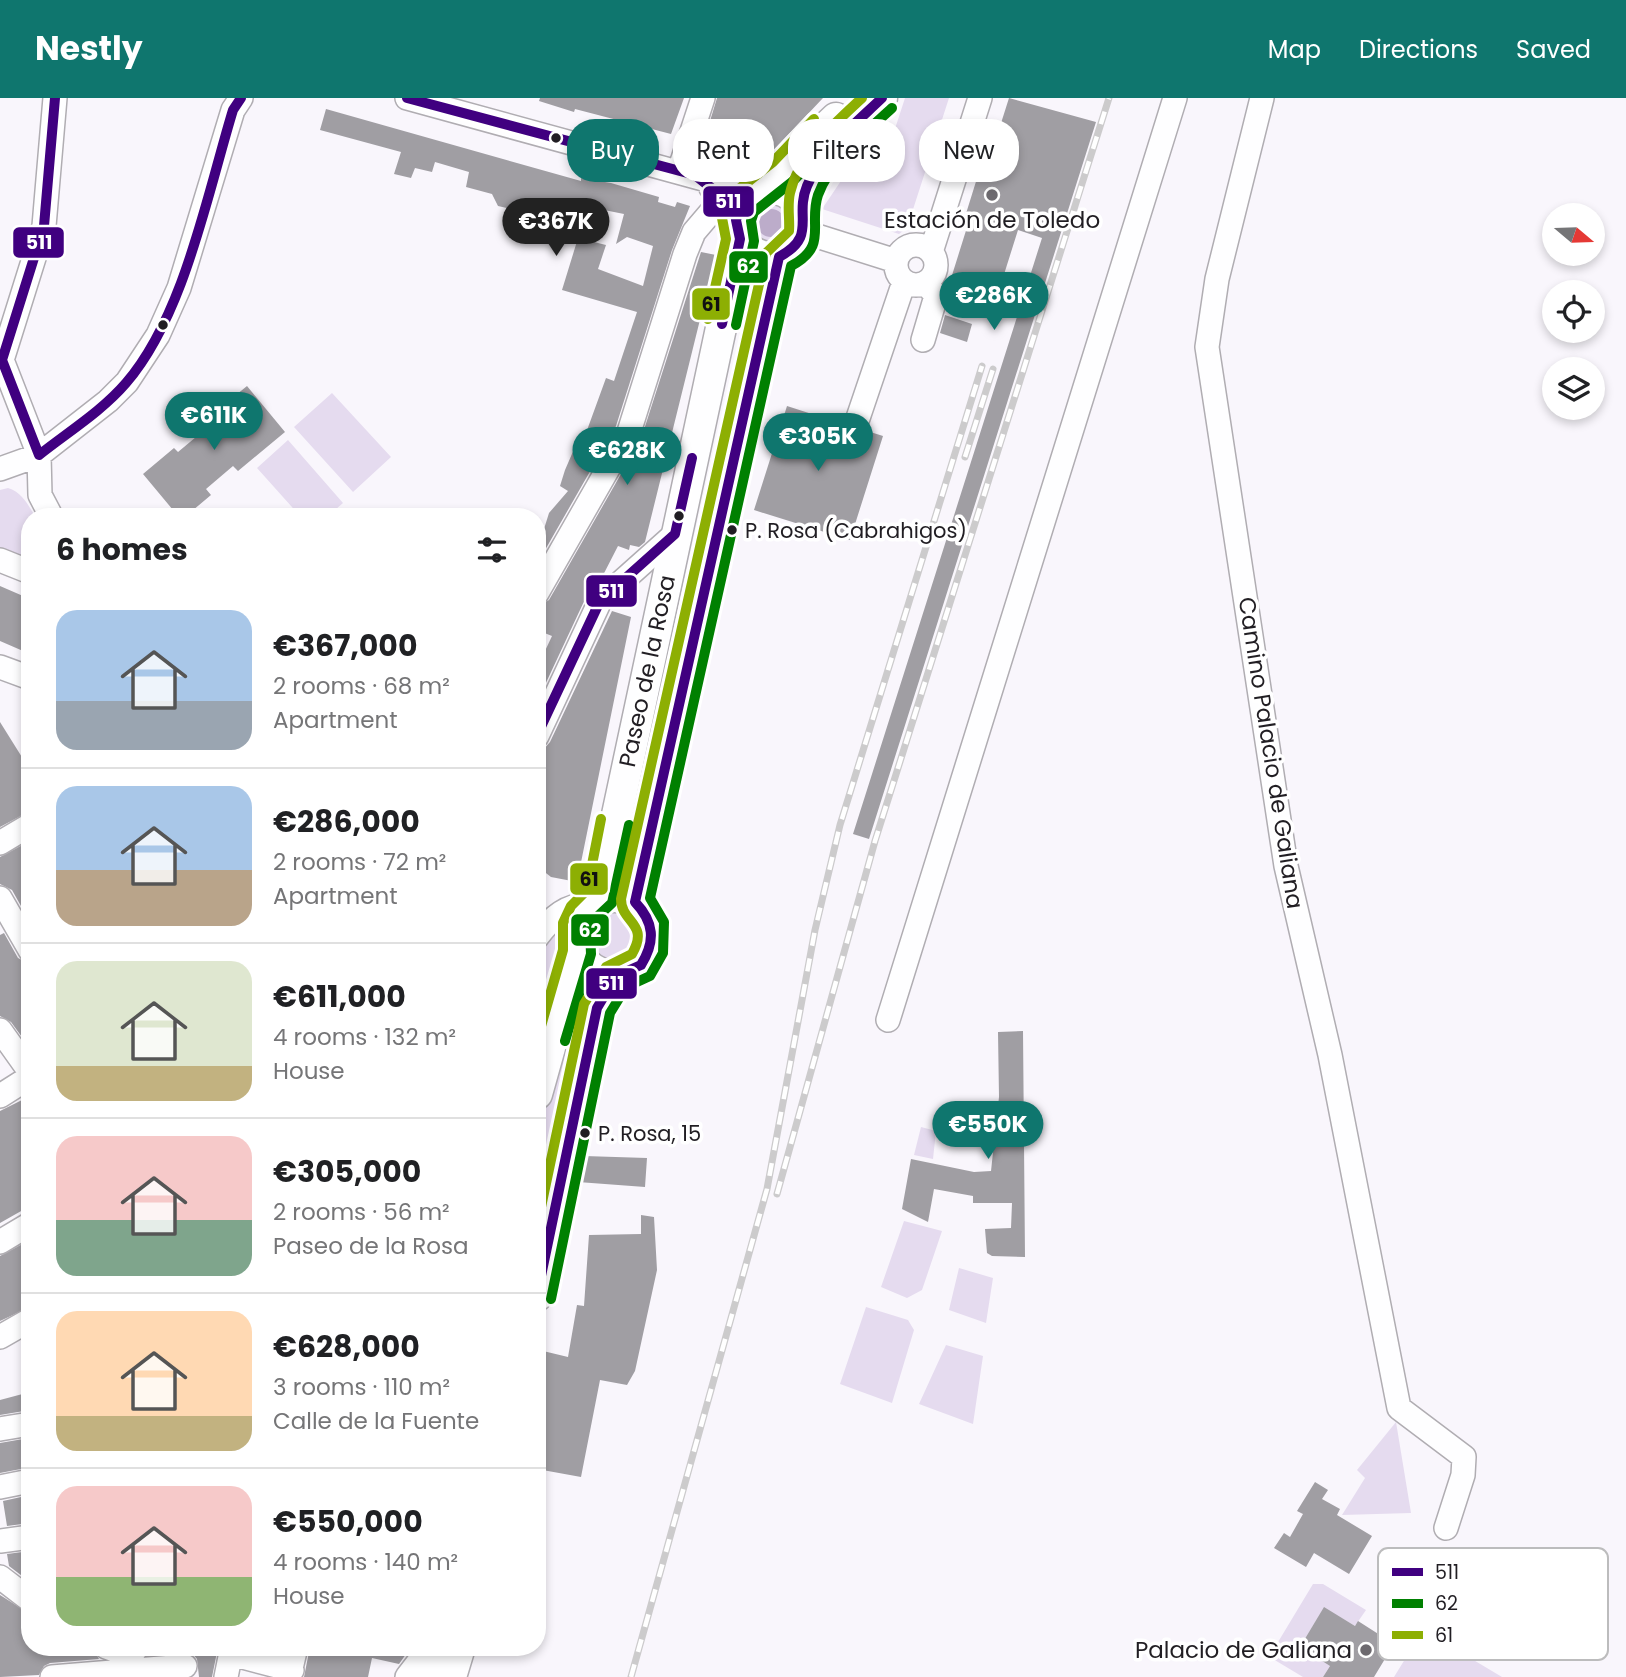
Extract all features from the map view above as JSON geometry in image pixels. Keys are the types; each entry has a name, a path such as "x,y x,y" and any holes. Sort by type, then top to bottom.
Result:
{"main road":[{"path":"743,206 856,98"},
{"path":"743,206 756,254 779,257 796,247 803,221 804,192 813,173 842,137 882,98"},
{"path":"743,206 770,188 790,194 803,221"},
{"name":"Paseo de la Rosa","path":"546,1062 577,951 575,930 578,919 596,901 676,534 743,206"},
{"name":"Paseo de la Rosa","path":"635,902 779,257"},
{"path":"546,1252 597,1007 616,976 641,965 650,953 654,939 646,912 635,902 618,897 596,901"},
{"path":"577,951 597,972 616,976"},
{"path":"426,1677 430,1656"},
{"path":"451,1677 457,1656"}],"street":[{"path":"47,508 40,495 38,456 2,360 44,226 55,98"},
{"path":"0,469 38,456 108,401 127,382 158,335 179,288 233,110 241,98"},
{"path":"407,98 673,169"},
{"path":"699,119 703,98"},
{"path":"909,275 934,276 936,266 931,252 980,98"},
{"path":"888,1020 1175,98"},
{"name":"Camino Palacio de Galiana","path":"1262,98 1220,265 1207,347 1286,866 1332,1068 1399,1408 1464,1457 1463,1475 1446,1528"},
{"path":"702,182 743,206"},
{"path":"702,182 743,206"},
{"path":"546,577 629,432 694,232 743,206"},
{"path":"803,221 909,275 936,296 922,340"},
{"path":"858,418 909,275 900,253 915,245 931,252"},
{"path":"546,717 600,600 676,534"},
{"path":"0,560 21,568"},
{"path":"0,667 21,675"},
{"path":"0,843 21,830"},
{"path":"0,898 15,920"},
{"path":"546,925 554,915 570,906 596,901"},
{"path":"0,1030 21,1061"},
{"path":"0,1096 21,1081"},
{"path":"0,1242 21,1229"},
{"path":"0,1337 21,1325"},
{"path":"0,1429 21,1426"},
{"path":"0,1487 21,1483"},
{"path":"0,1541 21,1538"},
{"path":"0,1577 21,1593"},
{"path":"226,1677 231,1656"},
{"path":"247,1656 291,1674 294,1656"},
{"path":"407,1677 424,1656"},
{"path":"52,1677 184,1663"}],"shaded area":[{"path":"905,98 949,98 942,119 919,119 919,182 922,182 907,228 899,234 822,209 840,182 905,182 905,119 898,119"},
{"path":"771,201 780,202 787,207 792,214 792,232 787,239 780,244 771,245 762,244 755,239 750,232 749,223 750,214 755,207 762,202"},
{"path":"771,209 781,213 785,223 781,233 771,237 761,233 757,223 761,213"},
{"path":"332,393 391,457 353,492 294,427"},
{"path":"288,440 343,503 337,508 293,508 257,468"},
{"path":"0,490 13,490 30,508 21,508 21,561 0,552"},
{"path":"613,913 629,920 636,936 629,952 613,959 597,952 590,936 597,920"},
{"path":"554,915 565,953 546,1013 546,927"},
{"path":"578,973 603,986 546,1233 546,1087"},
{"path":"921,1127 936,1131 933,1159 914,1155"},
{"path":"904,1221 942,1231 922,1290 907,1298 881,1287"},
{"path":"959,1268 993,1278 986,1323 949,1310"},
{"path":"866,1307 908,1320 914,1330 892,1403 840,1384"},
{"path":"946,1345 983,1356 973,1424 919,1404"},
{"path":"1396,1422 1411,1513 1342,1515 1365,1478 1357,1470"},
{"path":"1313,1584 1323,1584 1366,1610 1355,1626 1324,1608 1300,1647 1330,1666 1323,1677 1303,1677 1273,1659 1272,1652"},
{"path":"1404,1660 1474,1660 1502,1677 1394,1677"}],"building":[{"path":"540,98 684,98 676,119 673,119 671,134 659,131 659,119 613,119 575,109 574,112 539,101"},
{"path":"717,98 823,98 803,119 788,119 788,135 774,150 774,119 711,119"},
{"path":"1009,98 1096,122 869,839 853,834 1042,238 1018,230 995,303 948,288 969,221 964,220 976,182 1019,182 1019,119 1002,119"},
{"path":"326,109 567,177 567,182 611,183 659,197 658,202 675,207 677,202 690,206 672,250 616,426 546,548 546,523 549,513 568,491 560,486 565,470 578,440 586,433 606,378 614,381 637,312 562,290 578,238 606,245 598,269 643,286 653,246 627,237 616,244 624,214 564,202 564,206 537,198 534,214 498,206 492,194 466,187 469,172 435,162 432,172 415,168 411,178 394,174 401,152 320,130"},
{"path":"701,252 716,255 645,542 639,547 630,545 629,550 618,546 599,583 587,595 546,683 546,649 552,636 546,634 546,602 641,439"},
{"path":"945,315 972,324 967,342 940,333"},
{"path":"247,386 285,432 238,471 233,466 206,489 211,495 196,508 171,508 143,474 174,448 178,452 202,432 197,427"},
{"path":"787,406 846,425 854,431 864,430 883,436 850,540 754,510"},
{"path":"0,586 21,595 21,650 0,641"},
{"path":"612,611 631,617 577,882 551,877 546,873 546,747"},
{"path":"0,722 21,756 21,816 0,827"},
{"path":"21,846 21,906 12,890 0,884 0,857"},
{"path":"4,933 21,960 21,1036 11,1022 0,1016 0,935"},
{"path":"1023,1031 1025,1257 992,1256 987,1253 985,1229 1011,1228 1012,1203 973,1203 973,1196 934,1189 928,1222 902,1209 911,1159 974,1172 991,1171 999,1097 998,1032"},
{"path":"21,1100 21,1211 0,1223 0,1111"},
{"path":"584,1156 647,1158 645,1187 578,1182"},
{"path":"641,1215 654,1217 657,1270 635,1371 627,1385 600,1380 581,1477 546,1471 546,1352 568,1357 577,1305 584,1306 589,1235 641,1234"},
{"path":"21,1245 21,1311 0,1321 0,1256"},
{"path":"21,1394 21,1412 0,1415 0,1400"},
{"path":"21,1439 21,1469 0,1473 0,1443"},
{"path":"1315,1482 1328,1490 1322,1499 1340,1509 1337,1515 1372,1536 1349,1574 1314,1553 1306,1567 1274,1548 1284,1533 1290,1537 1303,1514 1297,1511"},
{"path":"21,1497 21,1524 7,1526 3,1501"},
{"path":"21,1552 21,1575 9,1566 7,1554"},
{"path":"0,1595 21,1608 21,1656 97,1656 99,1659 50,1663 44,1666 39,1675 0,1677"},
{"path":"1324,1607 1355,1626 1358,1621 1378,1634 1378,1660 1384,1660 1374,1677 1323,1677 1330,1666 1300,1647"},
{"path":"194,1656 216,1656 212,1677 199,1677"},
{"path":"308,1656 405,1656 399,1664 372,1658 368,1677 304,1677"}],"railway":[{"path":"777,1194 875,841 1109,98"},
{"path":"631,1677 767,1189 815,930 840,825 982,366"},
{"path":"965,457 993,369"}],"transit line":[{"name":"511","path":"55,98 44,226 2,360 39,455 106,403 126,383 146,356 164,324 192,253 233,110 241,98"},
{"name":"511","path":"407,98 695,175 739,210 736,220 740,239 722,324"},
{"name":"61","path":"546,1183 584,1004 606,967 632,954 637,944 636,929 625,913 621,899 766,253 789,231 790,193 801,165 819,141 862,98"},
{"name":"511","path":"546,1252 597,1008 616,976 641,965 651,940 649,924 635,902 779,257 791,249 802,233 804,197 813,173 840,138 882,98"},
{"name":"62","path":"551,1299 610,1013 626,987 650,976 663,953 664,922 650,898 791,266 803,258 814,243 818,195 831,170 892,108"},
{"name":"61","path":"708,319 726,239 722,218 730,196 773,162 788,146"},
{"name":"62","path":"736,325 754,241 751,221 754,212 792,182"},
{"name":"511","path":"546,716 600,601 675,534 692,458"},
{"name":"61","path":"546,1009 563,950 563,923 571,906 587,890 601,819"},
{"name":"62","path":"565,1041 591,954 590,930 596,918 612,903 629,825"}],"place":[{"name":"Estación de Toledo","path":"992,195"},
{"name":"P. Rosa (Cabrahigos)","path":"732,530"},
{"name":"P. Rosa, 15","path":"585,1133"},
{"name":"Palacio de Galiana","path":"1366,1650"}]}
